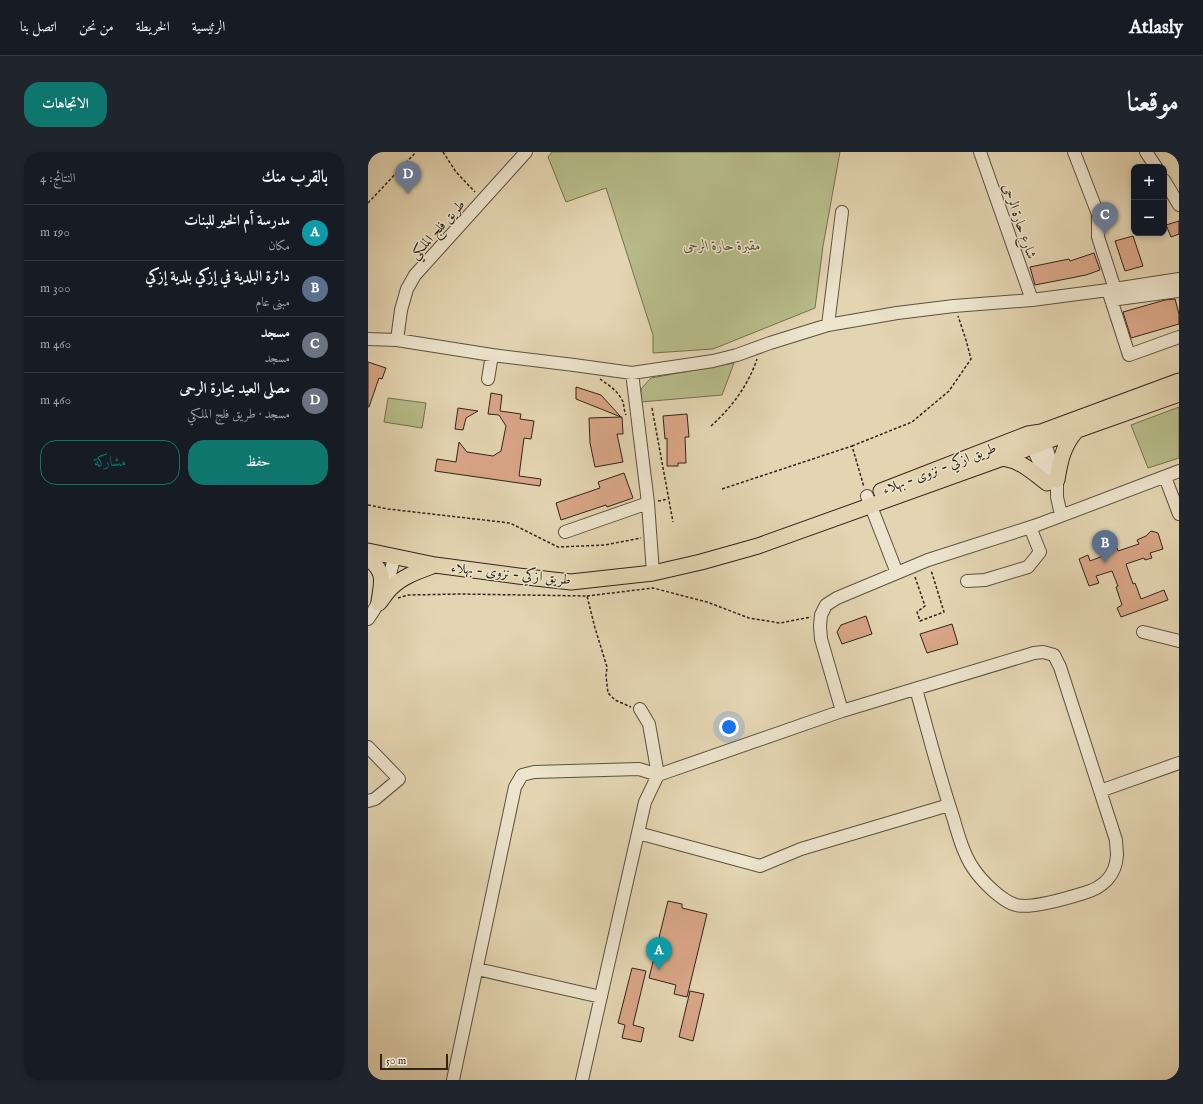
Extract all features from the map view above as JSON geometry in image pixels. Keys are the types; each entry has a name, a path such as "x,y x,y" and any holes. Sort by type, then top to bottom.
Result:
{"main road":[{"name":"طريق ازكي - نزوى - بهلاء","path":"869,501 1036,439 1179,381"},
{"name":"طريق ازكي - نزوى - بهلاء","path":"368,551 434,565 571,582 653,573 701,562 758,538 1003,458 1036,439 1076,431 1179,394"},
{"path":"1003,458 1014,460 1052,482 1065,446 1076,431"},
{"path":"368,558 380,569 383,579 379,603"},
{"path":"379,603 390,589 400,580 434,565"}],"street":[{"name":"طريق فلج الملكي","path":"397,340 401,310 407,289 416,275 526,152"},
{"name":"شارع حارة الرحى","path":"980,152 1032,300"},
{"path":"1074,152 1098,214 1098,236 1111,293 1129,355 1179,337"},
{"path":"1146,152 1154,164"},
{"path":"1167,185 1179,205"},
{"path":"828,325 842,212"},
{"path":"368,339 397,340 632,373 713,361 737,355 828,325 897,313 954,306 1111,293 1178,294 1176,279 1111,293"},
{"path":"488,379 492,354"},
{"path":"632,373 648,503 653,573"},
{"path":"1036,439 1052,482 1062,515"},
{"path":"842,711 821,639 821,615 826,605 836,598 928,560 1030,527 1179,471"},
{"path":"1165,477 1179,514"},
{"path":"869,501 896,573"},
{"path":"565,532 604,517 648,503"},
{"path":"967,581 985,580 1028,567 1040,552 1030,527"},
{"path":"368,619 379,603 392,571 394,557"},
{"path":"1143,632 1179,641"},
{"path":"453,1080 516,787 522,775 534,772 639,770 658,775 842,711 916,690 1034,653 1043,652 1054,655 1060,667 1116,840 1117,856 1115,868 1107,881 1087,892 1033,906 1015,905 998,895 983,881 972,867 963,847 949,805 916,690"},
{"path":"582,1080 645,802 658,775 649,724 640,709"},
{"path":"368,747 399,779 375,799 368,801"},
{"path":"1100,791 1179,763"},
{"path":"638,833 760,866 801,849 949,805"},
{"path":"477,969 601,997"}],"path":[{"path":"368,204 416,152"},
{"path":"443,152 456,172 483,201"},
{"path":"722,489 852,446 912,422 949,391 971,359 954,306"},
{"path":"711,426 723,416 742,390 756,362 761,346"},
{"path":"598,378 609,385 618,394 623,403 628,419"},
{"path":"652,408 672,522"},
{"path":"852,446 869,501"},
{"path":"368,505 388,509 510,523 558,547 605,545 637,538"},
{"path":"911,568 925,606 916,612 920,621 944,612 928,560"},
{"path":"379,603 408,595 461,594 587,596 653,588 707,602 749,618 780,623 821,615"},
{"path":"587,596 607,667 606,676 608,693 616,700 632,708 640,709"}],"green space":[{"name":"مقبرة حارة الرحى","path":"552,152 840,152 823,246 815,308 713,349 653,353 653,335 606,188 566,202 548,157"},
{"path":"734,363 722,395 641,402 641,389 651,378"},
{"path":"388,398 426,403 422,428 384,422"},
{"path":"1179,407 1179,458 1148,468 1131,425"}],"building":[{"path":"1179,221 1179,234 1171,237 1167,225"},
{"path":"1133,236 1143,266 1125,271 1115,241"},
{"path":"1094,253 1100,270 1086,275 1035,285 1030,267 1069,259 1070,261"},
{"path":"1175,299 1179,314 1179,324 1131,338 1123,312 1165,300"},
{"path":"368,362 386,368 382,379 379,378 369,407 368,407"},
{"path":"576,387 601,395 621,417 576,399"},
{"path":"491,393 502,395 500,411 521,414 520,419 534,421 531,439 524,438 519,476 541,479 540,486 435,471 437,459 456,462 459,442 467,452 493,456 501,451 506,426 499,415 488,414"},
{"path":"458,408 478,411 466,418 463,430 455,429"},
{"path":"687,414 689,437 685,437 686,463 678,463 678,466 667,466 667,438 665,439 663,416"},
{"path":"622,417 623,434 617,434 623,462 595,467 590,443 589,418"},
{"path":"624,473 633,498 561,520 556,503 600,488 598,482"},
{"path":"1151,531 1158,533 1163,549 1150,553 1152,558 1145,560 1144,558 1126,564 1133,584 1135,583 1141,599 1164,590 1168,600 1121,617 1117,608 1122,605 1116,587 1118,586 1112,571 1096,576 1099,583 1089,586 1079,559 1088,555 1090,561 1108,554 1107,551 1117,548 1118,551 1139,544 1137,540 1146,536"},
{"path":"866,616 872,634 842,644 837,632 841,625"},
{"path":"952,624 958,644 927,653 920,634"},
{"path":"668,901 682,904 682,908 707,914 687,997 674,994 676,985 649,978"},
{"path":"632,968 646,971 633,1025 644,1028 641,1042 622,1038 625,1025 618,1023"},
{"path":"690,991 704,994 693,1041 679,1037"}],"place":[{"name":"مصلى العيد بحارة الرحى","path":"408,194"},
{"name":"مسجد","path":"1105,235"},
{"name":"دائرة البلدية في إزكي بلدية إزكي","path":"1105,563"},
{"name":"مدرسة أم الخير للبنات","path":"659,970"}]}
